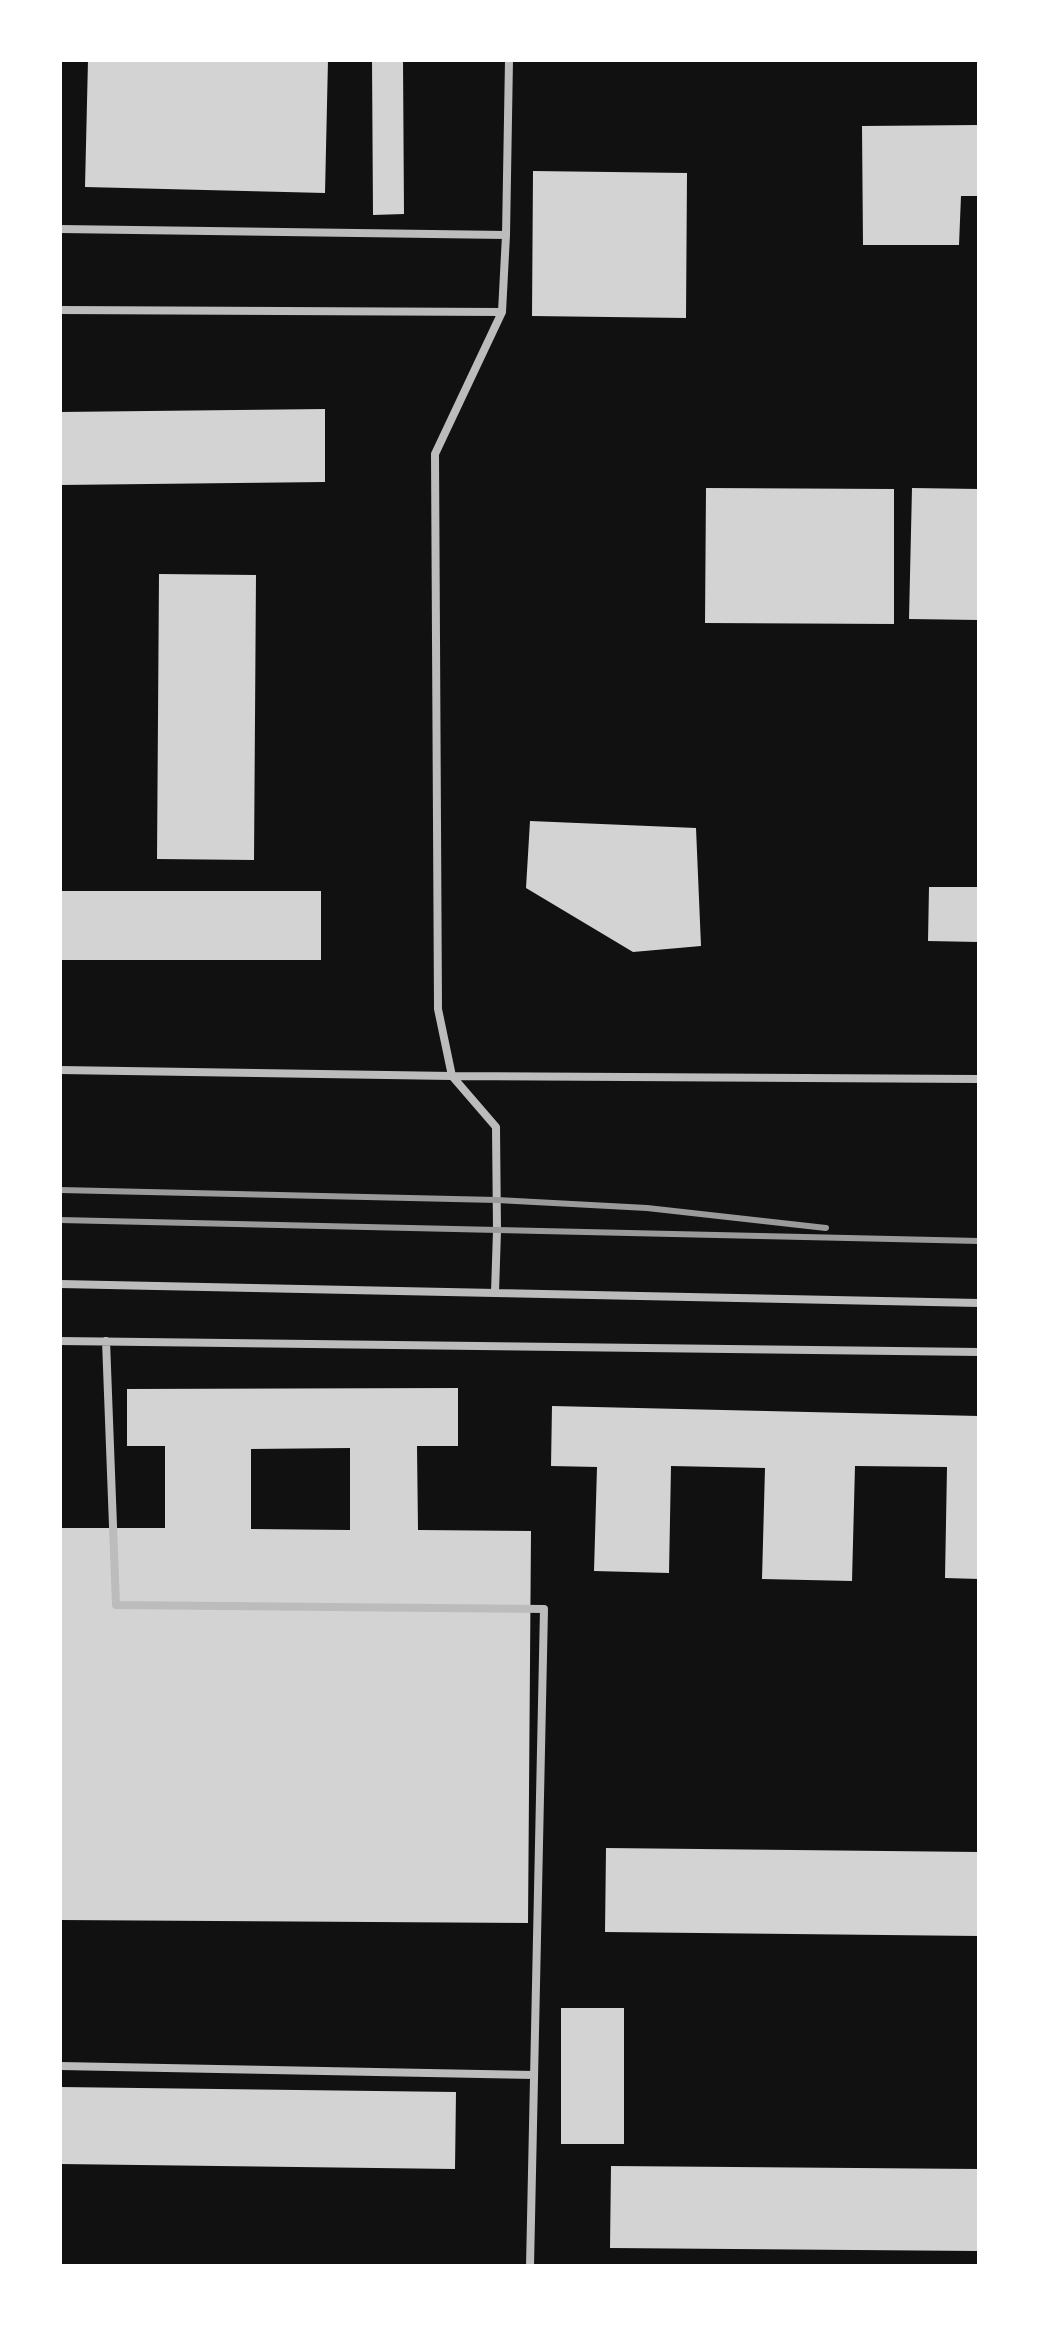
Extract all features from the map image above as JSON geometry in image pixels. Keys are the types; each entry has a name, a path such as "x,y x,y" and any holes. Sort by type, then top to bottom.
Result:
{"street":[{"path":"495,1292 496,1127 452,1076 438,1009 435,454 502,312 509,60"},
{"path":"60,229 506,235"},
{"path":"60,310 502,312"},
{"path":"60,1070 979,1079"},
{"path":"60,1284 979,1303"},
{"path":"60,1341 979,1352"},
{"path":"106,1341 116,1605 544,1609 530,2266"},
{"path":"60,2066 534,2075"}],"building":[{"path":"88,60 328,60 325,193 85,187"},
{"path":"372,60 403,60 404,214 373,215"},
{"path":"979,125 979,196 961,196 959,245 863,245 862,126"},
{"path":"533,171 687,173 686,318 532,316"},
{"path":"325,409 325,482 60,485 60,412"},
{"path":"706,488 894,489 894,624 705,623"},
{"path":"912,488 979,489 979,620 909,619"},
{"path":"159,574 256,575 254,860 157,859"},
{"path":"530,821 696,828 701,946 633,952 526,888"},
{"path":"929,887 979,887 979,942 928,941"},
{"path":"60,891 321,891 321,960 60,960"},
{"path":"458,1388 458,1446 417,1446 418,1530 531,1531 528,1923 60,1920 60,1528 165,1528 165,1446 127,1446 127,1389","holes":["350,1448 350,1530 251,1529 251,1449"]},
{"path":"552,1406 979,1416 979,1579 945,1578 947,1467 855,1466 852,1581 762,1579 765,1468 671,1466 669,1573 594,1571 597,1467 551,1466"},
{"path":"606,1848 979,1852 979,1936 605,1932"},
{"path":"561,2008 624,2008 624,2144 561,2144"},
{"path":"60,2087 456,2092 455,2169 60,2164"},
{"path":"611,2166 979,2169 979,2251 610,2248"}],"railway":[{"path":"60,1190 497,1200 647,1208 826,1228"},
{"path":"60,1220 979,1241"}]}
